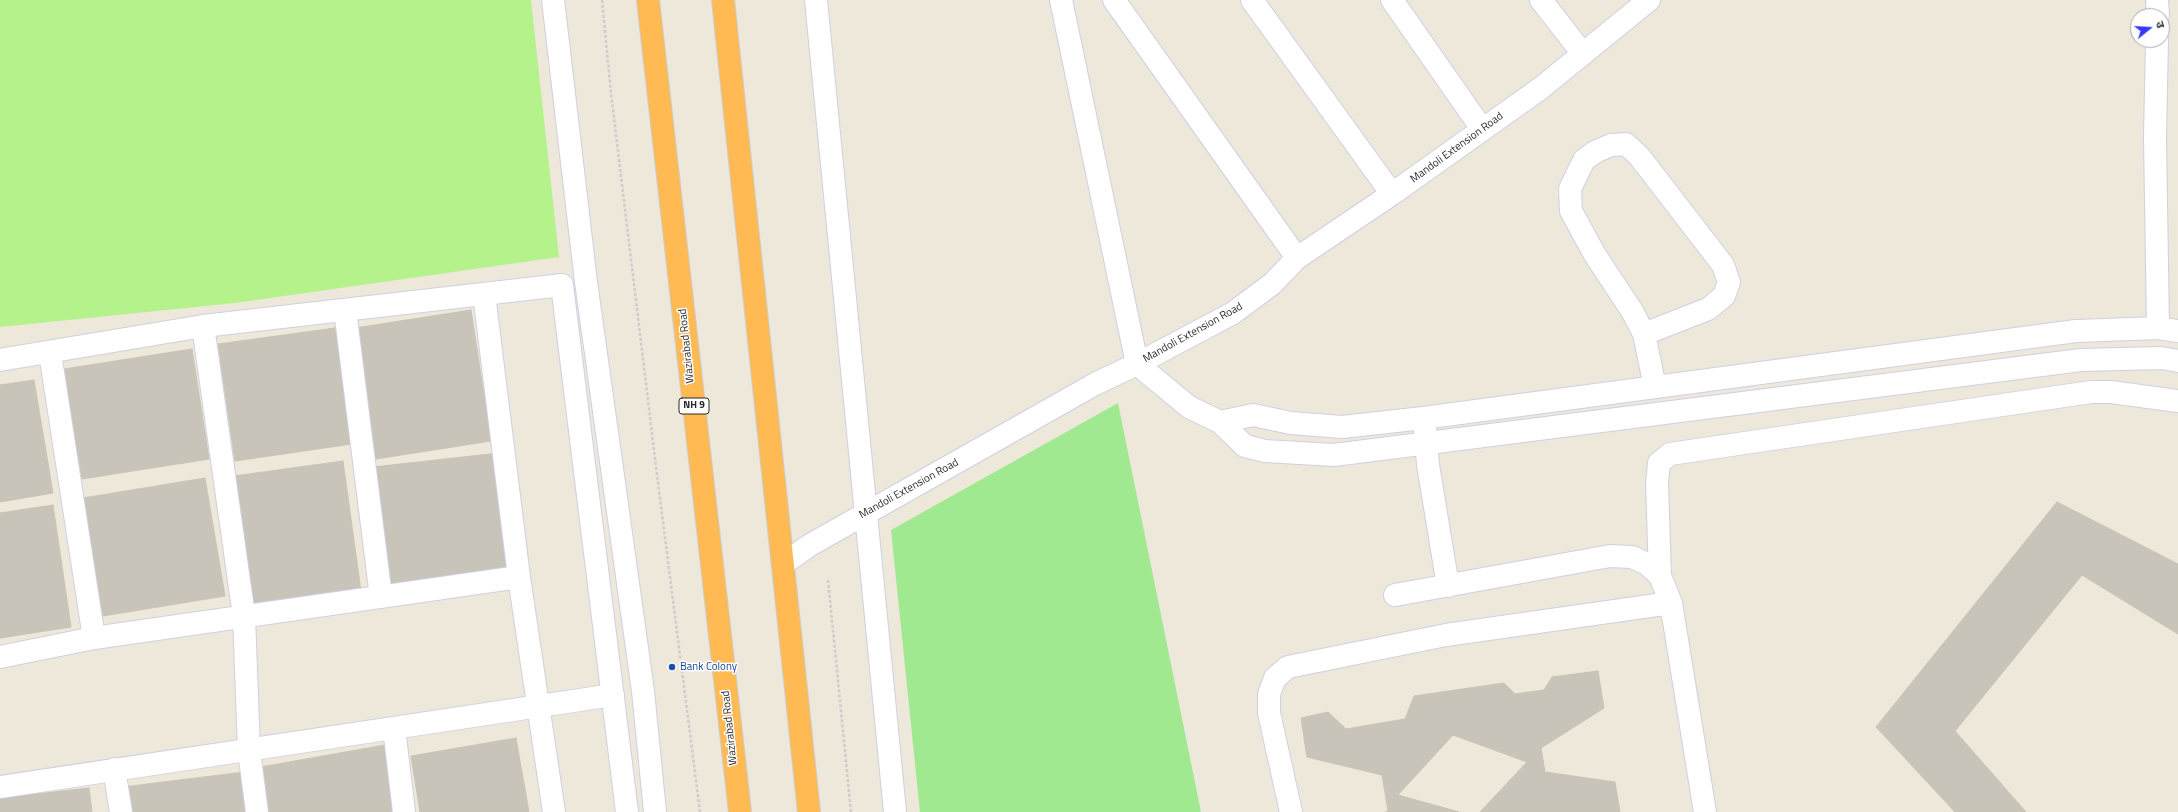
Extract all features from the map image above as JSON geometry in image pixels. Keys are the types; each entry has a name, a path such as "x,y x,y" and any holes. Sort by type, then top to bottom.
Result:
{"highway":[{"name":"Wazirabad Road","path":"648,0 740,812"},
{"path":"723,0 809,812"}],"street":[{"path":"553,0 586,282 643,691 655,812"},
{"path":"816,0 895,812"},
{"path":"1114,0 1297,258"},
{"path":"1252,0 1392,194"},
{"path":"1392,0 1482,129"},
{"path":"1541,0 1583,54"},
{"name":"Mandoli Extension Road","path":"782,564 810,545 1095,384 1137,364 1234,313 1272,284 1297,258 1392,194 1541,88 1649,0"},
{"path":"1062,1 1137,364 1189,406 1220,422 1245,446 1265,451 1334,455 2081,360 2161,358 2178,361"},
{"path":"1220,422 1253,415 1291,423 1342,427 1423,418 2076,330 2168,330 2155,136 2157,48"},
{"path":"1644,334 1708,309 1724,296 1729,282 1723,265 1639,156 1626,144 1611,145 1584,160 1570,189 1571,210 1595,255 1632,311 1644,334 1655,387"},
{"path":"0,360 50,353 203,326 562,285 627,812"},
{"path":"484,294 519,577 554,812"},
{"path":"345,310 381,597"},
{"path":"203,326 244,616 249,751 257,812"},
{"path":"1952,347 1957,376"},
{"path":"50,353 94,638"},
{"path":"1705,812 1671,603 1660,576 1657,483 1659,463 1670,454 2091,392 2111,392 2178,401"},
{"path":"1423,418 1448,586"},
{"path":"1395,595 1610,556 1632,557 1647,564 1660,576"},
{"path":"0,657 94,638 519,577"},
{"path":"1291,812 1269,713 1269,694 1275,678 1288,667 1446,635 1671,603"},
{"path":"0,787 114,769 249,751 613,695"},
{"path":"394,728 404,812"},
{"path":"114,769 121,812"}],"path":[{"path":"602,0 654,452 700,812"},
{"path":"828,580 851,812"}],"green space":[{"path":"0,0 531,0 559,257 235,303 0,327"},
{"path":"1118,403 1201,812 920,812 891,530"}],"building":[{"path":"471,310 491,441 376,459 355,328"},
{"path":"335,328 352,444 235,461 218,344"},
{"path":"192,349 209,459 82,479 64,369"},
{"path":"34,380 53,493 0,502 0,385"},
{"path":"499,453 513,573 386,587 373,467"},
{"path":"343,461 361,591 252,605 234,476"},
{"path":"205,478 225,596 103,616 83,498"},
{"path":"2057,502 2178,564 2178,634 2082,575 1955,731 2026,812 1955,812 1876,727"},
{"path":"53,505 71,627 0,638 0,513"},
{"path":"1598,671 1604,708 1541,748 1545,772 1615,782 1620,812 1480,812 1527,762 1453,735 1398,795 1459,812 1385,812 1388,811 1382,775 1307,757 1301,718 1328,712 1346,729 1405,719 1414,696 1504,683 1515,694 1544,690 1552,677"},
{"path":"516,738 529,812 420,812 411,756"},
{"path":"385,745 397,812 263,812 255,768"},
{"path":"244,772 249,812 126,812 123,787"},
{"path":"89,788 92,812 0,812 0,798"}],"place":[{"name":"Bank Colony","path":"672,667"}]}
